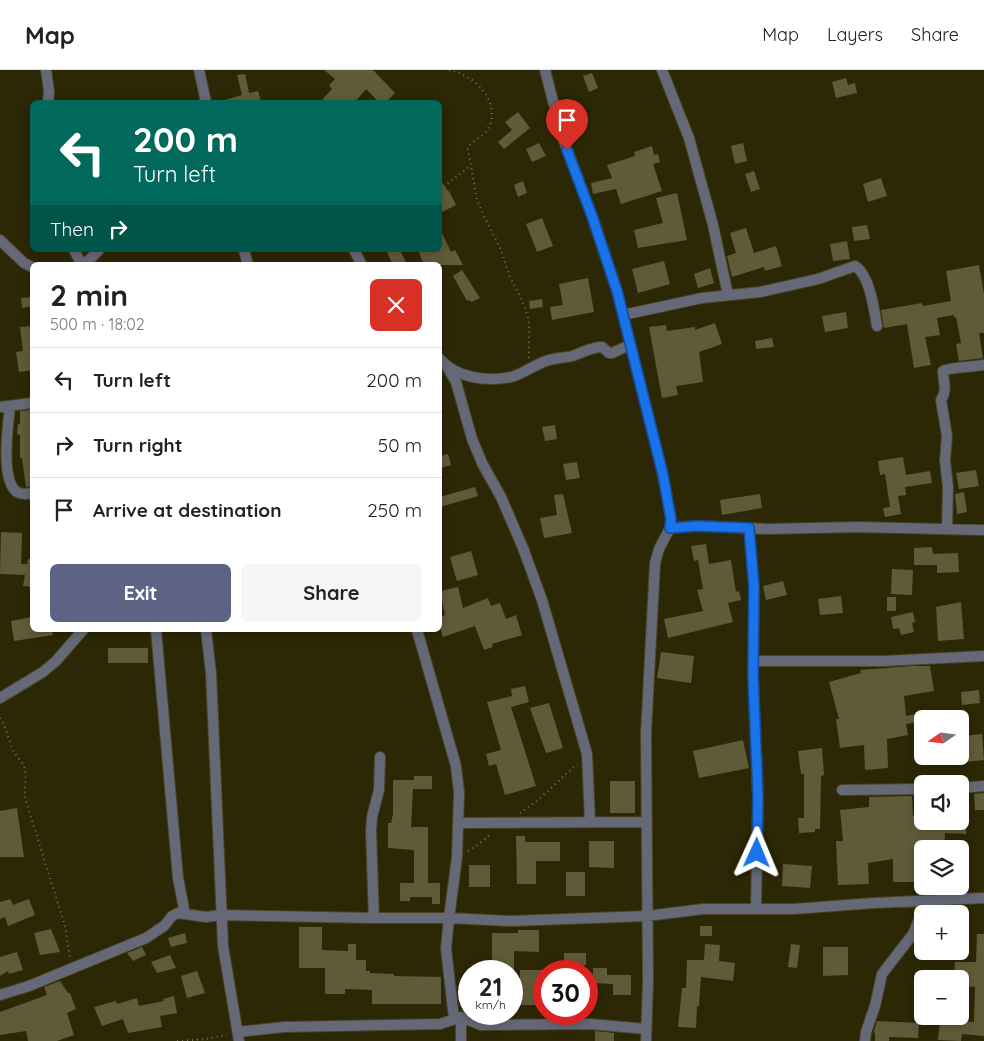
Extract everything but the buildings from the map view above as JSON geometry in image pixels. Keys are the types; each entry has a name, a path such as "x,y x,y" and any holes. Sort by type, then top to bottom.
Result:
{"street":[{"path":"46,70 48,100"},
{"path":"199,70 206,100"},
{"path":"545,70 562,136 592,216 617,291 663,475 671,519 670,528 659,549 655,562 646,733 648,982 646,1041"},
{"path":"662,70 689,138 713,225 728,296"},
{"path":"0,240 24,263 30,266"},
{"path":"86,262 97,252"},
{"path":"623,315 702,298 760,292 856,267 861,271 868,284 877,326"},
{"path":"447,367 465,375 493,378 511,377 547,360 573,356 602,347 609,353 612,353 630,345"},
{"path":"442,361 456,382 472,438 483,465 501,497 542,600 588,754 590,822"},
{"path":"947,530 948,487 945,460 947,436 941,406 941,400 946,390 942,372 949,368 984,366"},
{"path":"30,403 5,406 6,469 8,480 16,492 30,494"},
{"path":"670,528 697,526 749,528 857,527 984,530"},
{"path":"749,528 754,587 753,661 758,797 756,909"},
{"path":"0,698 43,672 56,661 81,632"},
{"path":"156,632 178,878 184,914"},
{"path":"206,632 211,673 223,946 239,1036 284,1026 440,1024 458,1017 446,949 448,918 457,857 460,792 456,766 418,632"},
{"path":"753,661 884,661 984,656"},
{"path":"374,918 371,831 372,817 379,790 380,757"},
{"path":"969,787 984,786"},
{"path":"842,790 914,789"},
{"path":"460,823 646,822"},
{"path":"0,995 29,986 146,938 164,926 175,914 206,917 221,915 448,918 511,921 647,916 703,910 794,909 984,898"},
{"path":"865,1041 882,974 913,934 927,900"},
{"path":"523,1025 590,1024 646,1029"},
{"path":"459,1025 461,1041"}],"path":[{"path":"449,70 465,75 474,81 488,96 492,106 491,118 486,132 468,146 477,200 482,214 501,250 529,321 528,345 530,368"},
{"path":"442,188 471,165"},
{"path":"0,718 5,726 13,751 23,763 26,801 66,926 72,968"},
{"path":"457,857 480,844 506,822 538,800 588,754"},
{"path":"177,1041 239,1036"}],"route":[{"path":"567,150 592,216 617,291 663,475 671,519 670,528 697,526 749,528 754,587 753,676 758,797 757,853"}]}
